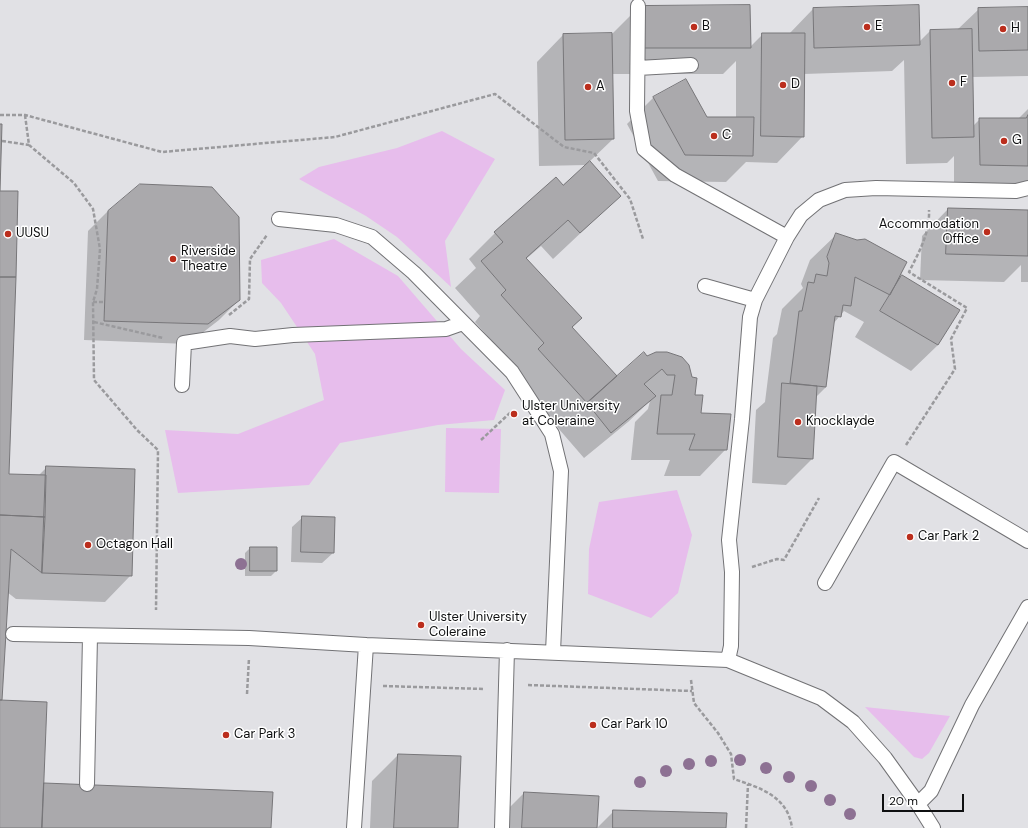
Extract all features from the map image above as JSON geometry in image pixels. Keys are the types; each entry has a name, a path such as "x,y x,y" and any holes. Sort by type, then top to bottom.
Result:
{"lane":[{"path":"638,6 636,111 644,149 675,176 787,237"},
{"path":"638,68 691,65"},
{"path":"728,660 730,646 732,572 729,540 742,419 750,318 755,300 787,237 801,215 819,200 845,190 876,188 1016,191 1028,188"},
{"path":"279,219 336,225 372,237 414,273 512,372 528,396 552,434 561,471 553,652"},
{"path":"705,286 755,300"},
{"path":"182,385 184,343 230,336 255,339 446,329 463,323"},
{"path":"824,583 894,462 1028,541"},
{"path":"918,804 931,791 972,704 1028,607"},
{"path":"13,634 249,638 366,645 728,660 752,668 821,698 852,722 881,753 918,804 933,828"},
{"path":"87,784 90,636"},
{"path":"354,828 366,645"},
{"path":"502,828 507,650"}],"path":[{"path":"0,114 25,115 162,152 335,137 495,94 564,147 594,153 630,199 643,239"},
{"path":"25,115 29,145"},
{"path":"2,142 29,145 74,183 93,209 100,249 97,289 94,302 94,380 137,430 158,450 156,610"},
{"path":"894,462 955,369 951,339 967,308 909,272 924,240 929,220 929,190"},
{"path":"229,316 249,299 250,259 279,219"},
{"path":"94,302 104,302"},
{"path":"94,322 184,343"},
{"path":"481,440 528,396"},
{"path":"761,565 777,559 784,560 819,498"},
{"path":"248,694 249,656"},
{"path":"689,658 694,703 718,733 731,754 734,779 762,788 781,801 792,828"},
{"path":"521,685 692,691"},
{"path":"379,686 491,689"},
{"path":"746,828 748,784"}],"shaded area":[{"path":"442,131 495,159 445,241 451,287 397,237 366,216 299,179 319,167 397,148"},
{"path":"334,239 398,276 461,349 505,390 494,420 438,425 340,443 309,485 178,493 165,430 238,434 324,400 315,354 281,303 262,283 261,260"},
{"path":"446,428 501,429 499,493 445,492"},
{"path":"677,490 692,535 678,593 651,618 588,594 589,549 599,502"},
{"path":"865,707 950,716 929,753 922,759 914,757"}],"building":[{"name":"B","path":"750,5 751,48 638,48 638,6"},
{"name":"E","path":"919,5 920,45 814,48 813,8"},
{"name":"H","path":"1028,7 1028,50 979,51 978,8"},
{"name":"F","path":"972,29 974,137 932,138 930,30"},
{"name":"A","path":"612,33 614,139 565,140 563,34"},
{"name":"D","path":"762,33 805,33 804,137 761,136"},
{"name":"C","path":"686,79 707,117 754,117 753,156 685,155 653,97"},
{"name":"G","path":"1028,115 1028,166 980,165 979,118 1026,118"},
{"path":"0,124 2,124 0,191"},
{"path":"590,161 621,196 580,233 568,220 526,258 582,318 572,327 617,376 587,403 538,349 544,343 501,295 506,290 481,261 503,242 494,232 556,177 563,185"},
{"name":"Riverside Theatre","path":"140,184 212,187 239,217 240,300 208,324 104,321 108,211"},
{"name":"UUSU","path":"0,191 18,191 16,277 0,277"},
{"name":"Accommodation Office","path":"948,208 1028,210 1028,256 946,254"},
{"path":"836,233 857,240 865,239 907,262 890,295 855,277 851,306 843,305 841,317 835,316 826,387 790,383 799,311 802,311 808,282 814,283 816,274 827,276 829,263 827,257"},
{"path":"902,275 960,310 938,345 880,311"},
{"path":"0,277 16,277 9,474 46,475 45,517 0,515"},
{"path":"644,352 647,356 656,352 667,352 682,357 689,365 692,377 697,378 695,395 703,395 701,413 731,414 727,450 689,450 695,434 657,434 661,395 672,395 675,375 667,375 662,369 644,384 656,396 611,433 587,403"},
{"name":"Knocklayde","path":"782,383 817,386 813,459 778,457"},
{"name":"Octagon Hall","path":"46,466 135,469 132,576 42,573"},
{"path":"0,515 45,517 42,573 11,549 2,700 0,700"},
{"path":"302,516 335,517 334,553 301,552"},
{"path":"250,547 277,547 277,571 250,571"},
{"path":"0,700 47,702 42,828 0,828"},
{"path":"398,754 461,756 458,828 394,828"},
{"path":"44,783 273,792 271,828 42,828"},
{"path":"524,792 599,796 597,828 522,828"},
{"path":"613,810 727,813 726,828 613,828"}],"place":[{"name":"B","path":"694,27"},
{"name":"E","path":"867,27"},
{"name":"H","path":"1003,29"},
{"name":"F","path":"952,83"},
{"name":"D","path":"783,85"},
{"name":"A","path":"588,87"},
{"name":"C","path":"714,136"},
{"name":"G","path":"1004,141"},
{"name":"Accommodation Office","path":"987,232"},
{"name":"UUSU","path":"8,234"},
{"name":"Riverside Theatre","path":"173,259"},
{"name":"Ulster University at Coleraine","path":"514,414"},
{"name":"Knocklayde","path":"798,422"},
{"name":"Car Park 2","path":"910,537"},
{"name":"Octagon Hall","path":"88,545"},
{"name":"Ulster University Coleraine","path":"421,625"},
{"name":"Car Park 10","path":"593,725"},
{"name":"Car Park 3","path":"226,735"}]}
